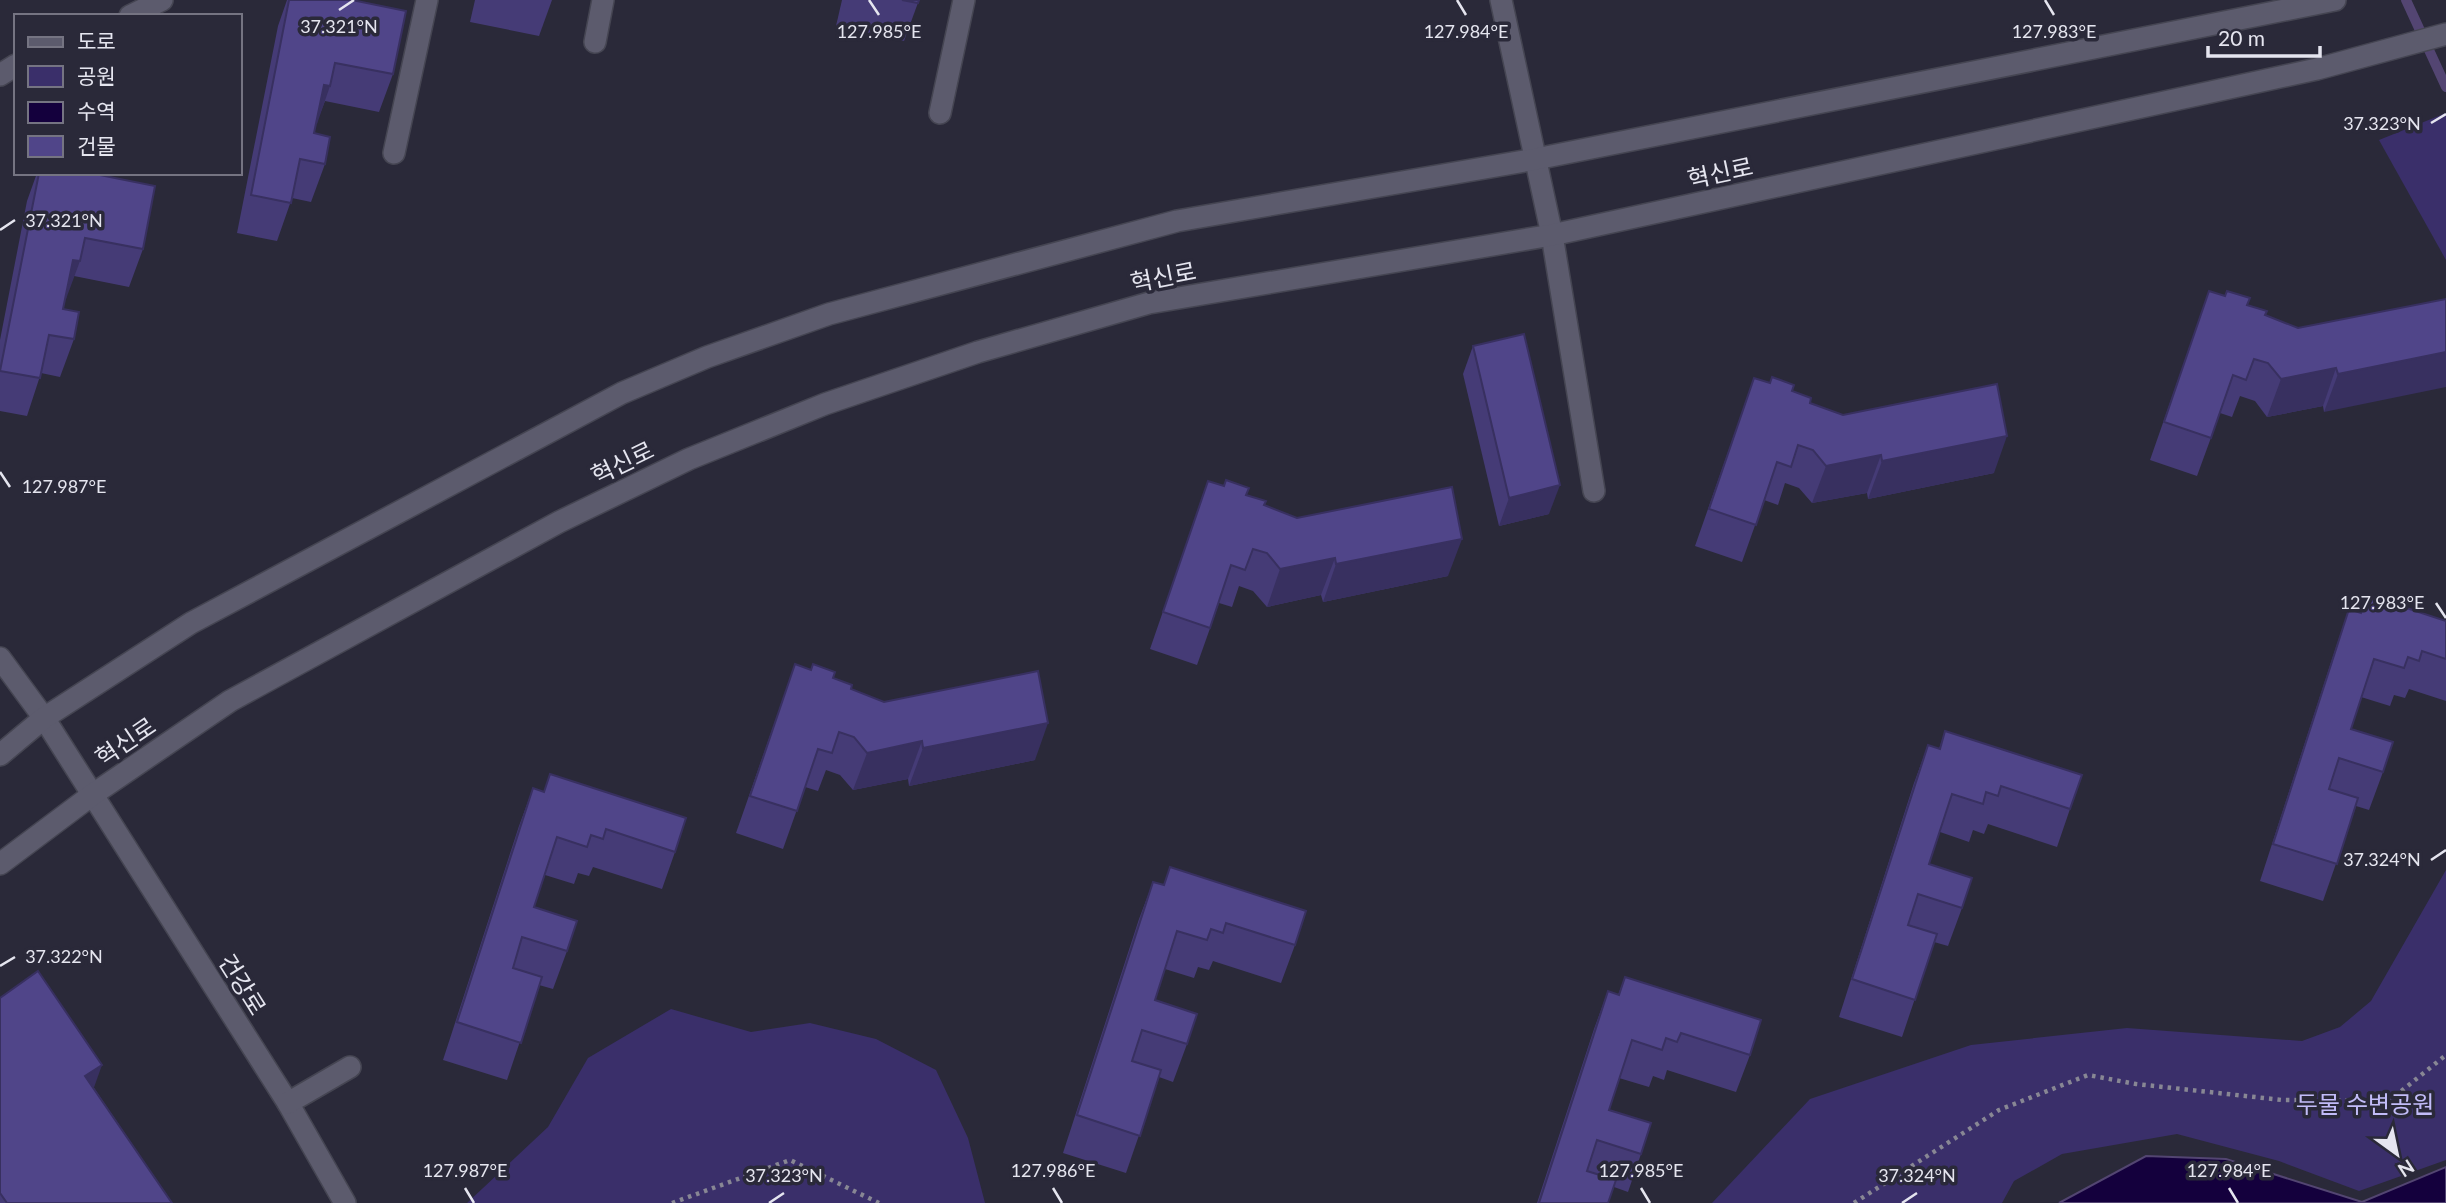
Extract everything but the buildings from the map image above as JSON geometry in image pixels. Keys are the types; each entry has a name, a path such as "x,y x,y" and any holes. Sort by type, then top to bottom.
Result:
{"street":[{"path":"134,14 162,0"},
{"path":"394,153 427,0"},
{"path":"595,42 603,0"},
{"path":"940,113 964,0"},
{"path":"1501,0 1552,235 1594,491"},
{"name":"혁신로","path":"0,755 44,718 191,623 622,393 707,357 829,314 1177,221 1536,159 2335,0"},
{"name":"혁신로","path":"0,864 92,795 230,701 559,522 689,459 825,404 978,352 1149,303 1552,235 2318,68 2446,34"},
{"path":"0,658 44,718"},
{"name":"건강로","path":"44,718 288,1103 345,1203"},
{"path":"288,1103 350,1067"}],"path":[{"path":"1854,1203 1999,1110 2088,1075 2136,1084 2282,1100 2389,1101 2446,1055"},
{"path":"672,1203 790,1160 879,1203"}],"green space":[{"path":"2446,113 2446,260 2379,140"},
{"name":"두물 수변공원","path":"2446,870 2446,1160 2359,1191 2279,1161 2177,1134 2062,1154 2014,1181 2002,1203 1712,1203 1810,1099 1971,1045 2127,1028 2302,1041 2340,1027 2371,1001"},
{"path":"671,1009 751,1032 810,1023 876,1039 936,1070 968,1138 985,1203 467,1203 548,1127 588,1058"}],"water":[{"path":"2146,1156 2226,1159 2362,1202 2446,1167 2446,1203 2059,1203"}],"waterway":[{"path":"2406,0 2446,87"}]}
